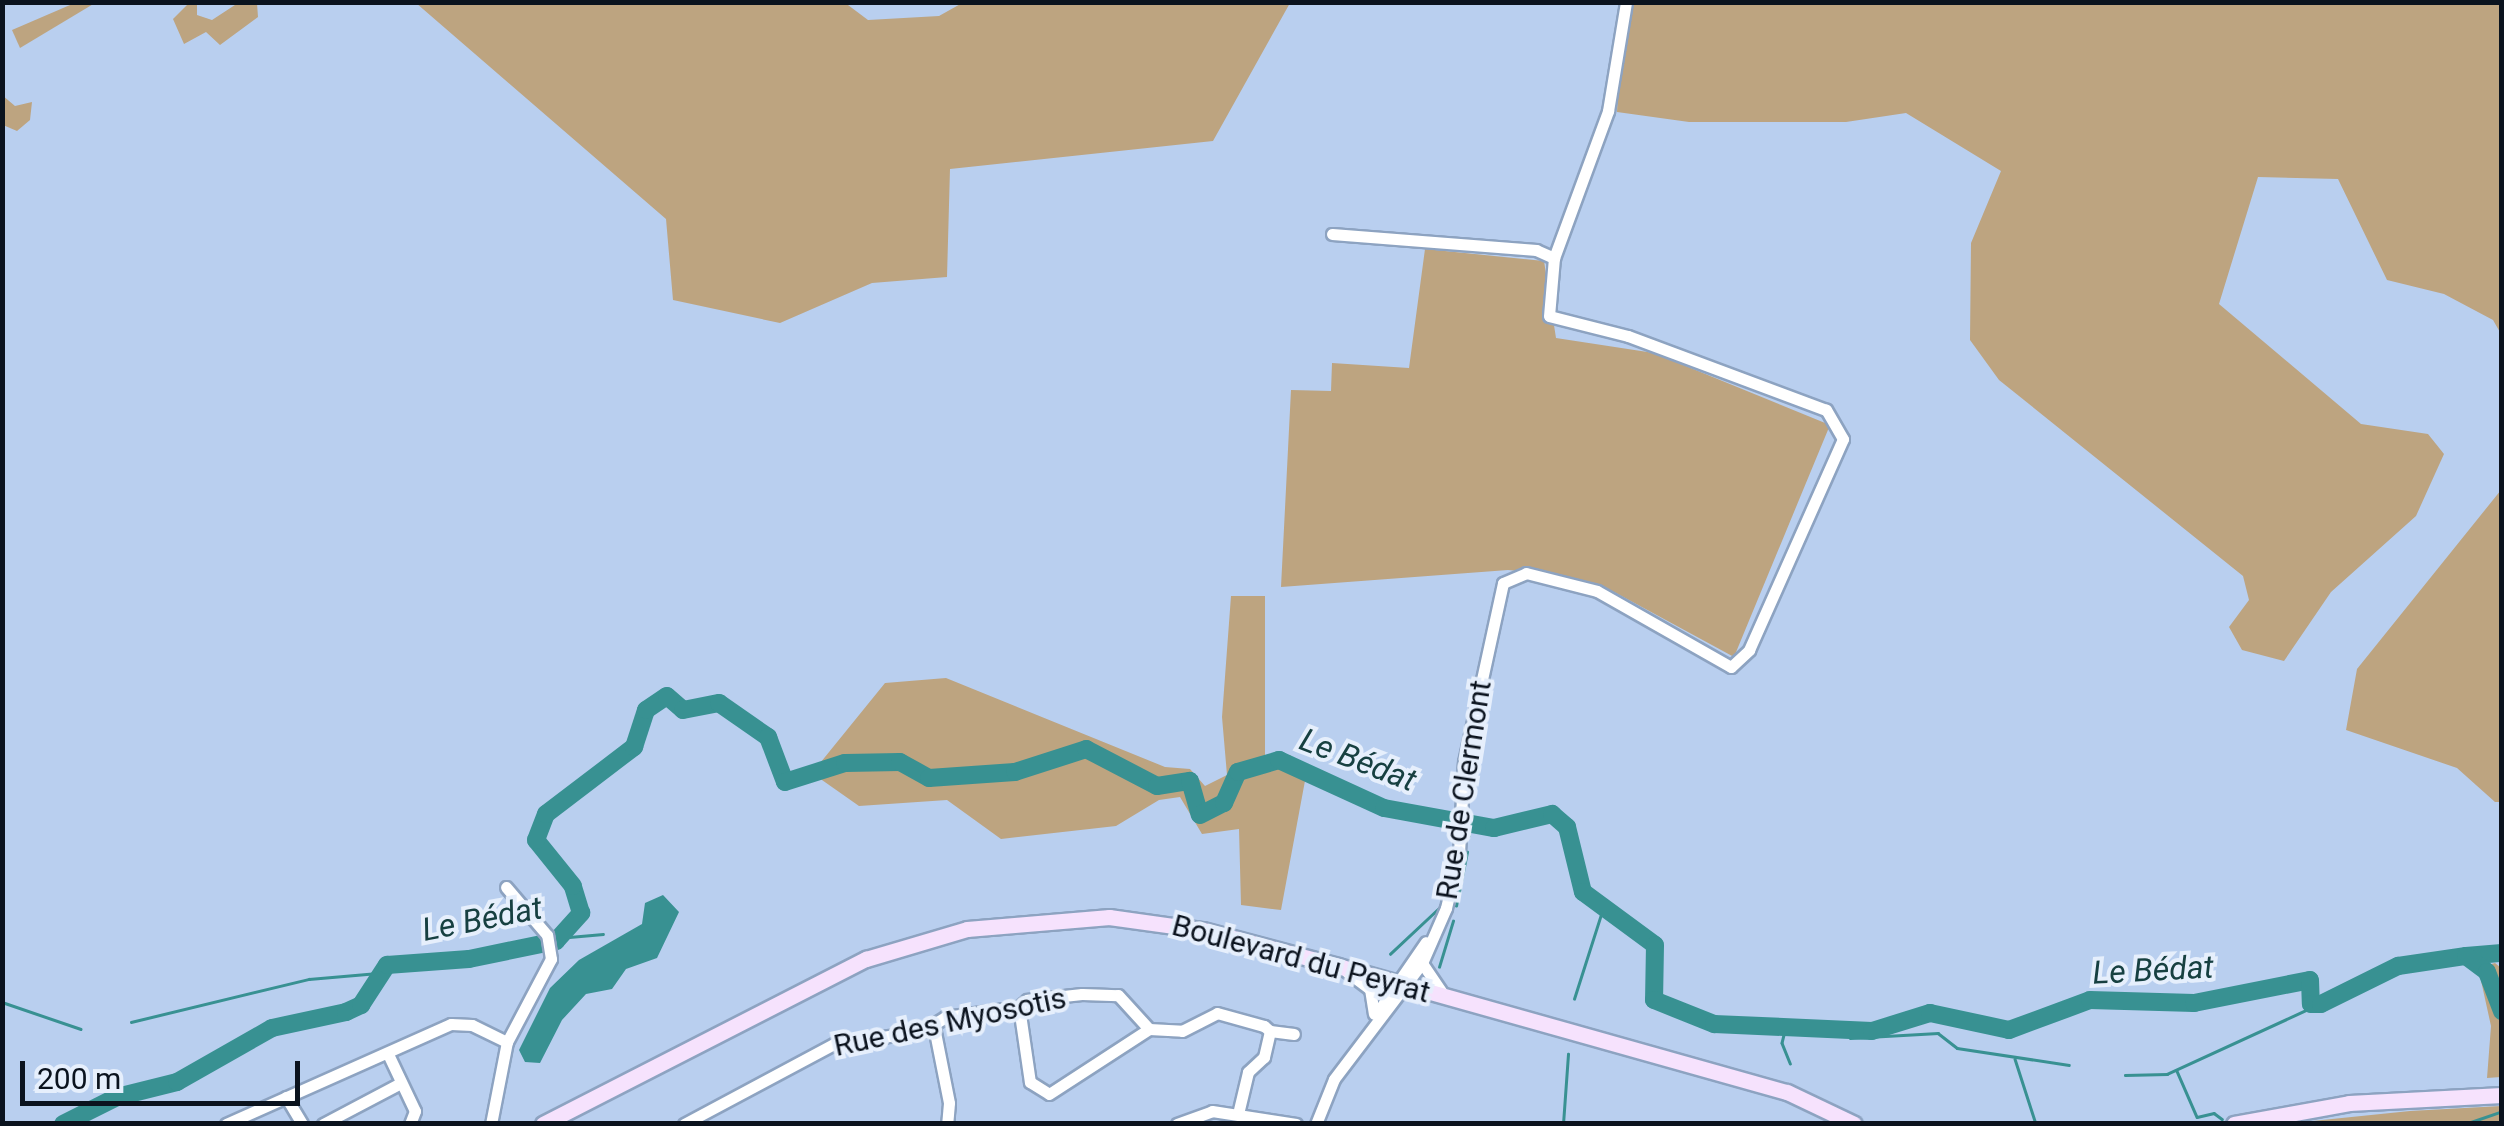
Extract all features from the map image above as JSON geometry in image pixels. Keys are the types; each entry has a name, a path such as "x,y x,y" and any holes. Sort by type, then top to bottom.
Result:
{"main road":[{"name":"Boulevard du Peyrat","path":"543,1124 815,982 967,929 1056,918 1154,921 1338,966 1788,1092 1854,1124"},
{"name":"Boulevard du Peyrat","path":"1733,1078 1837,1124"},
{"path":"2234,1124 2349,1103 2502,1094"}],"street":[{"path":"1332,234 1536,250 1554,258 1608,111 1626,2"},
{"name":"Rue de Clermont","path":"1401,985 1422,963 1438,927 1460,830 1503,583 1511,575 1541,574 1597,591 1731,667 1749,650 1837,456 1840,424 1826,410 1628,336 1556,321 1547,307 1554,258"},
{"path":"506,887 547,935 551,959 507,1042 492,1118 506,1124"},
{"path":"1316,1124 1334,1080 1438,927"},
{"path":"1422,963 1446,997"},
{"path":"1338,966 1370,989 1371,1024"},
{"name":"Rue des Myosotis","path":"684,1124 834,1044 934,1027 945,1017 1020,1007 1068,994 1118,995 1150,1029"},
{"path":"1020,1007 1030,1082 1049,1094 1150,1029 1182,1031 1216,1013 1270,1031 1294,1034"},
{"path":"226,1124 461,1023 507,1042"},
{"path":"934,1027 947,1124"},
{"path":"1238,1114 1248,1072 1264,1057 1270,1031"},
{"path":"388,1054 416,1116 410,1124"},
{"path":"323,1124 400,1084"},
{"path":"286,1097 302,1124"},
{"path":"1177,1124 1212,1111 1296,1124"}],"shaded area":[{"path":"77,2 95,3 20,48 12,30"},
{"path":"844,2 868,20 939,16 964,2 1290,3 1213,141 950,169 947,277 872,283 780,323 673,300 666,219 416,3"},
{"path":"189,3 197,3 197,15 212,20 238,3 257,3 258,17 220,45 206,32 184,44 173,19"},
{"path":"1622,3 2501,3 2501,334 2493,320 2444,294 2387,280 2338,179 2258,177 2219,304 2361,424 2428,434 2444,454 2416,516 2331,592 2284,661 2242,650 2229,627 2249,600 2243,576 1999,380 1970,340 1971,243 2001,171 1906,113 1846,122 1689,122 1617,112"},
{"path":"2,95 15,106 32,102 30,120 17,131 3,125"},
{"path":"1425,249 1544,261 1556,338 1654,353 1830,425 1734,657 1616,593 1557,575 1508,570 1281,587 1291,390 1331,391 1332,363 1409,368"},
{"path":"2501,490 2502,802 2495,802 2457,768 2346,730 2357,669"},
{"path":"1231,596 1265,596 1265,758 1290,755 1307,770 1281,910 1241,905 1239,829 1202,834 1180,797 1159,800 1116,826 1001,839 947,800 859,806 812,773 885,683 946,678 1165,767 1190,769 1205,786 1227,775 1222,717"},
{"path":"663,895 679,912 657,958 626,969 612,989 586,994 562,1020 540,1063 525,1062 519,1050 550,988 579,960 642,924 645,903"},
{"path":"2495,963 2501,968 2501,1077 2487,1078 2491,1026 2480,976 2492,974 2488,965"},
{"path":"2501,1106 2501,1123 2293,1123 2410,1111"}],"waterway":[{"name":"Le Bédat","path":"63,1124 117,1097 177,1082 272,1028 346,1012 361,1005 387,965 469,959 556,941 581,913 573,886 536,840 546,814 634,747 646,710 667,696 683,710 719,703 768,737 785,782 845,763 900,762 929,778 1015,772 1086,749 1157,786 1190,781 1200,815 1224,803 1238,772 1279,760 1384,808 1494,828 1552,814 1567,827 1583,892 1655,945 1654,1000 1714,1024 1872,1031 1930,1013 2009,1030 2090,1000 2194,1003 2310,980 2311,1004 2321,1004 2398,966 2466,956 2487,972 2502,1011"},
{"path":"1464,827 1469,836"},
{"path":"1456,906 1467,852"},
{"path":"1390,954 1439,908"},
{"path":"1574,999 1603,908"},
{"path":"1439,967 1453,921"},
{"path":"558,938 603,934"},
{"path":"2466,956 2502,953"},
{"path":"131,1022 309,979 378,973"},
{"path":"2,1002 81,1029"},
{"path":"2125,1075 2167,1074 2319,1004"},
{"path":"1786,1027 1782,1043 1790,1063"},
{"path":"1850,1038 1938,1033 1957,1048 2069,1065"},
{"path":"1563,1124 1568,1054"},
{"path":"2015,1059 2036,1124"},
{"path":"2177,1071 2197,1117 2214,1113 2222,1119"},
{"path":"2465,1124 2502,1111"}]}
